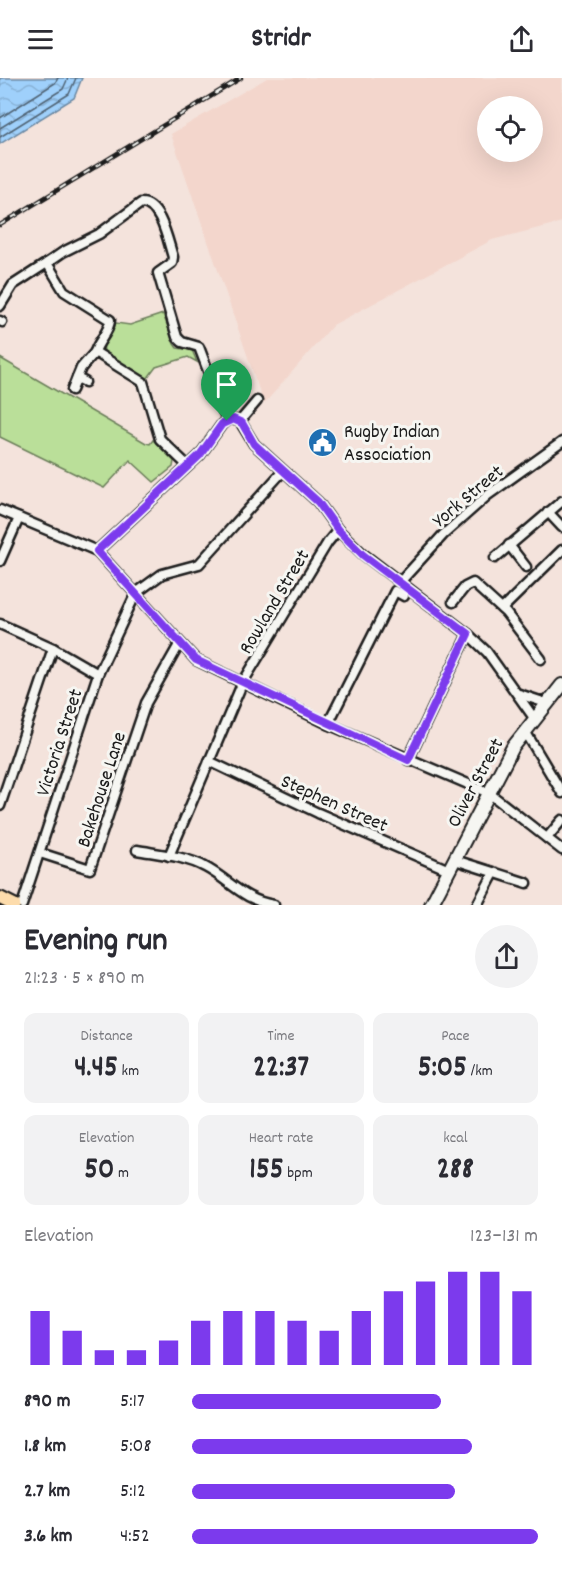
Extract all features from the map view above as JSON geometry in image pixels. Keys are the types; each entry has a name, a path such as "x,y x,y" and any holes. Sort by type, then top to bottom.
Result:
{"main road":[{"path":"0,898 14,905"}],"street":[{"path":"0,306 13,285 63,252 99,234 144,202 150,205 157,213 173,257 172,263 158,273 177,337 182,342 199,347 227,421"},
{"path":"47,263 64,291 110,320 110,326 95,352 84,363 81,380 72,390"},
{"path":"95,352 143,382 160,439 187,465"},
{"path":"227,421 240,421 257,401"},
{"path":"97,551 205,450 227,421"},
{"path":"240,421 254,444 318,502 338,530 363,555 468,634 488,652 534,718"},
{"name":"York Street","path":"400,582 443,535 488,495 562,442"},
{"path":"136,593 162,574 199,564 283,471"},
{"path":"495,558 562,501"},
{"path":"0,510 97,551 196,660 328,724 489,793 562,850"},
{"path":"548,512 562,527"},
{"path":"0,561 19,518"},
{"name":"Rowland Street","path":"169,856 242,684 328,542 338,530"},
{"path":"509,545 526,567"},
{"path":"502,609 562,550"},
{"path":"453,602 465,587 473,583 502,609 541,659"},
{"path":"328,724 394,591 404,596"},
{"name":"Victoria Street","path":"22,905 98,674 136,593"},
{"path":"0,624 53,648 98,674"},
{"path":"408,760 468,634"},
{"name":"Bakehouse Lane","path":"40,853 90,869 146,703 180,643"},
{"path":"0,806 53,648"},
{"name":"Oliver Street","path":"431,905 489,793 525,731 562,685"},
{"path":"518,694 546,703"},
{"path":"525,731 562,793"},
{"name":"Stephen Street","path":"209,761 318,813 452,865 494,873 526,884"},
{"path":"547,838 562,820"},
{"path":"137,850 169,856 206,867 230,887 256,900 274,905"},
{"path":"477,905 494,873"}],"shaded area":[{"path":"267,78 562,78 562,222 492,240 333,325 264,404 171,134"}],"green space":[{"path":"163,314 174,344 177,348 192,350 197,362 188,357 156,367 147,379 104,352 103,343 116,323 130,325"},
{"path":"0,358 146,443 150,444 153,440 174,461 173,467 154,482 130,460 104,488 0,437"}],"water":[{"path":"0,78 82,78 74,98 0,144"}],"railway":[{"path":"0,225 241,78"}],"place":[{"name":"Rugby Indian Association","path":"323,442"}],"route":[{"path":"233,419 240,421 254,444 318,502 338,530 363,555 468,634 408,760 242,684 196,660 97,551 151,498 200,455 222,424 227,421 233,419"}]}
